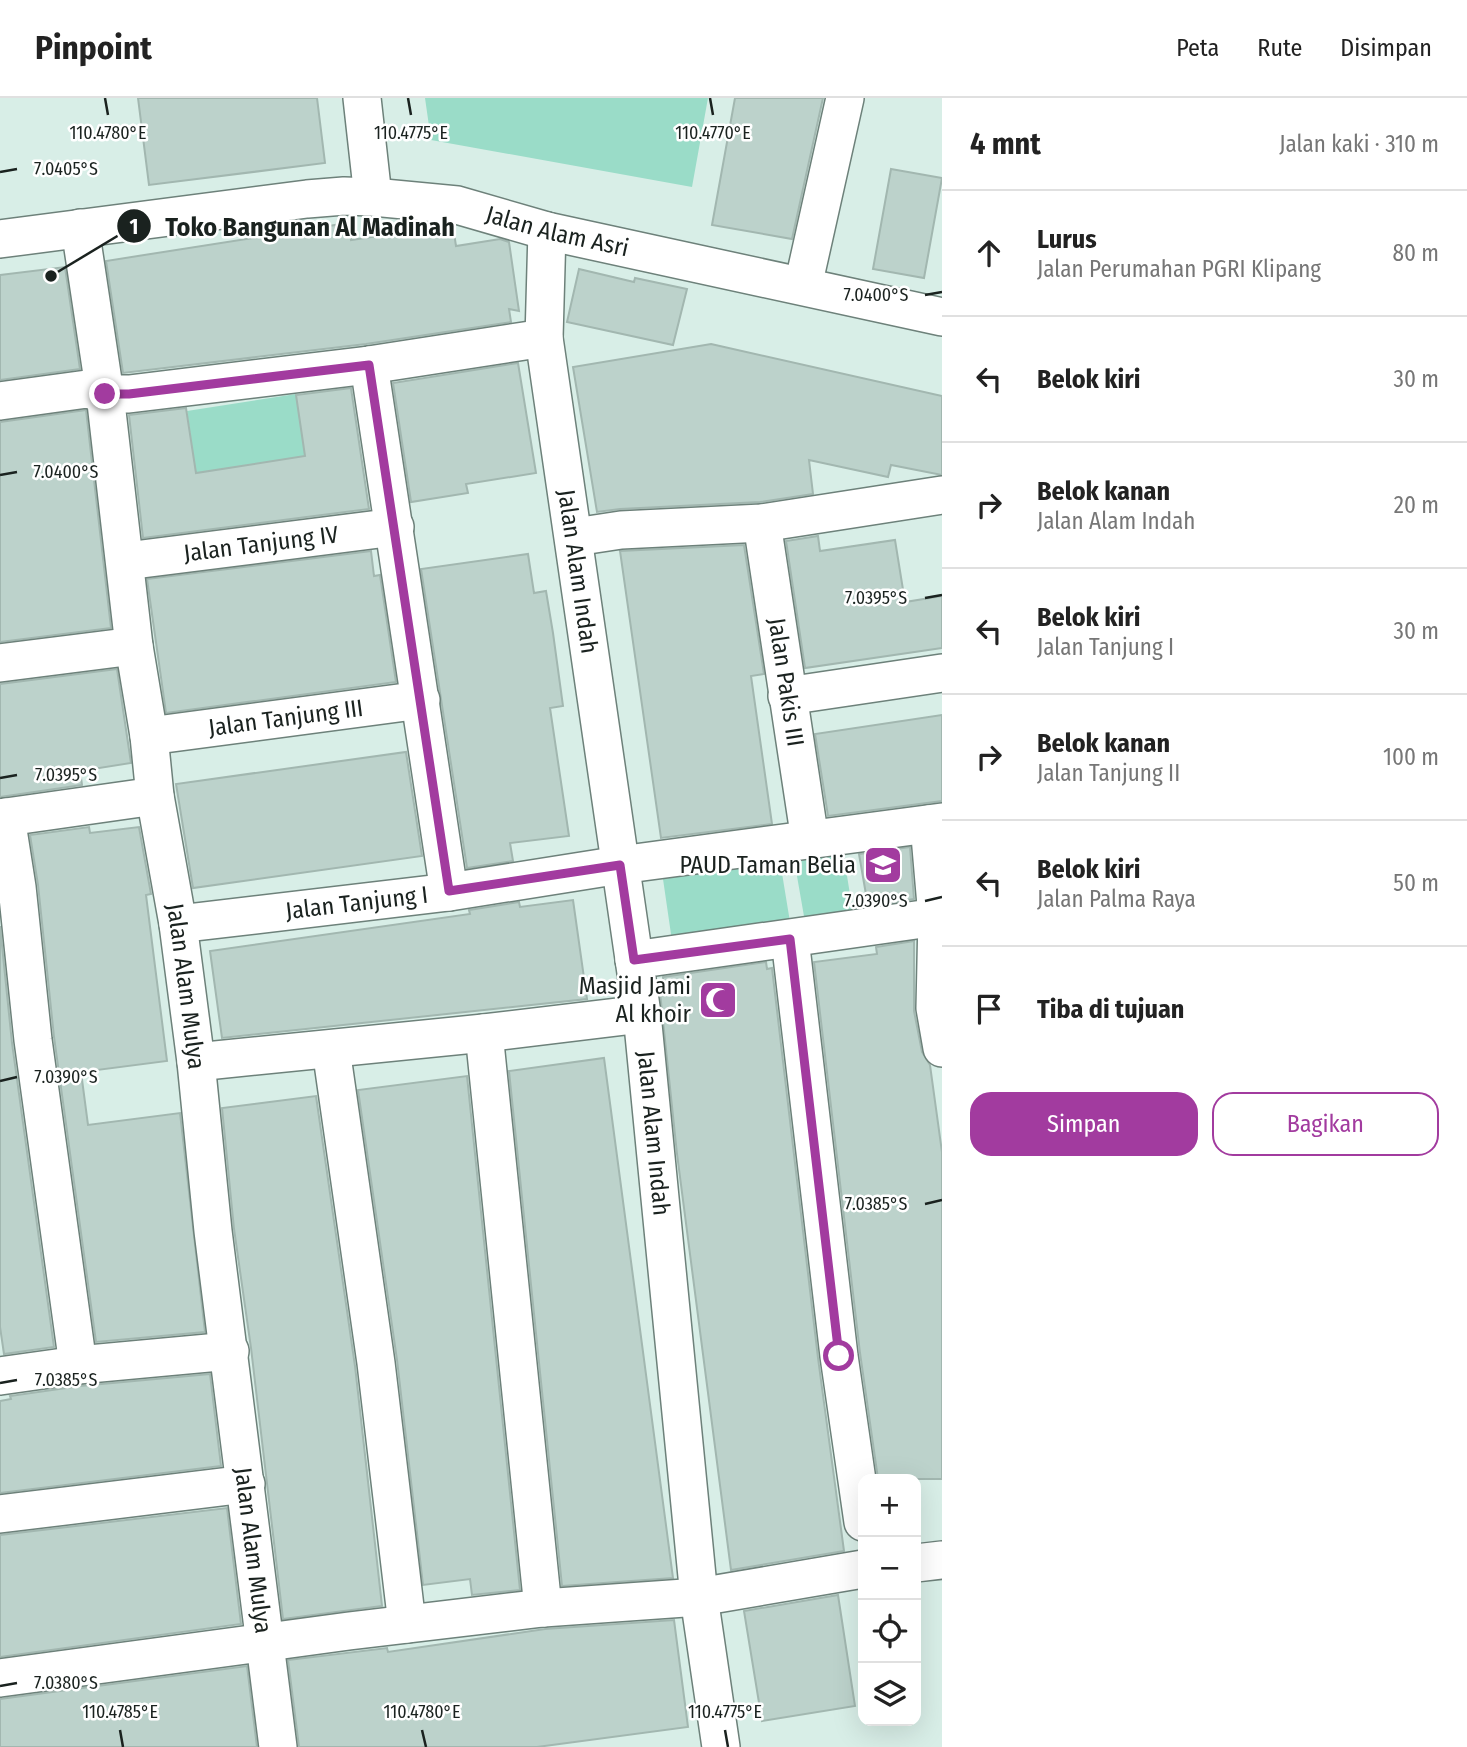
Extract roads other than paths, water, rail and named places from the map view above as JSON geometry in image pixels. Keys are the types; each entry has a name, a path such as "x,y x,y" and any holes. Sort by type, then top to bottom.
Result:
{"street":[{"path":"362,98 373,197"},
{"path":"803,286 845,98"},
{"name":"Jalan Alam Asri","path":"0,239 307,199 373,197 457,205 547,231 942,317"},
{"name":"Jalan Alam Mulya","path":"80,228 105,394 134,646 149,736 155,796 178,924 196,1062 213,1231 278,1747"},
{"name":"Jalan Alam Indah","path":"547,231 544,338 575,537 642,1014 699,1597 721,1747"},
{"path":"0,401 87,389 105,394 129,394 369,365 544,338"},
{"path":"369,365 396,527 449,891"},
{"path":"575,537 621,530 762,523 942,495"},
{"name":"Jalan Pakis III","path":"762,523 810,840"},
{"name":"Jalan Tanjung IV","path":"126,561 396,527"},
{"path":"0,663 134,646"},
{"path":"788,696 942,673"},
{"name":"Jalan Tanjung III","path":"149,736 421,700"},
{"path":"78,1364 33,1040 17,887 3,817 155,796"},
{"path":"935,823 939,967 935,1008 942,1048"},
{"name":"Jalan Tanjung I","path":"178,924 449,891 935,823"},
{"path":"634,960 937,916"},
{"path":"790,939 839,1356 858,1487"},
{"path":"196,1062 642,1014"},
{"path":"484,1033 543,1608"},
{"path":"331,1049 376,1363 407,1624"},
{"path":"0,1376 78,1364 230,1351"},
{"path":"0,1514 246,1484"},
{"path":"921,1562 942,1560"},
{"path":"0,1678 543,1608 699,1597 858,1570"}],"place":[{"name":"Toko Bangunan Al Madinah","path":"51,276"},
{"name":"PAUD Taman Belia","path":"883,865"},
{"name":"Masjid Jami Al khoir","path":"718,1000"}]}
